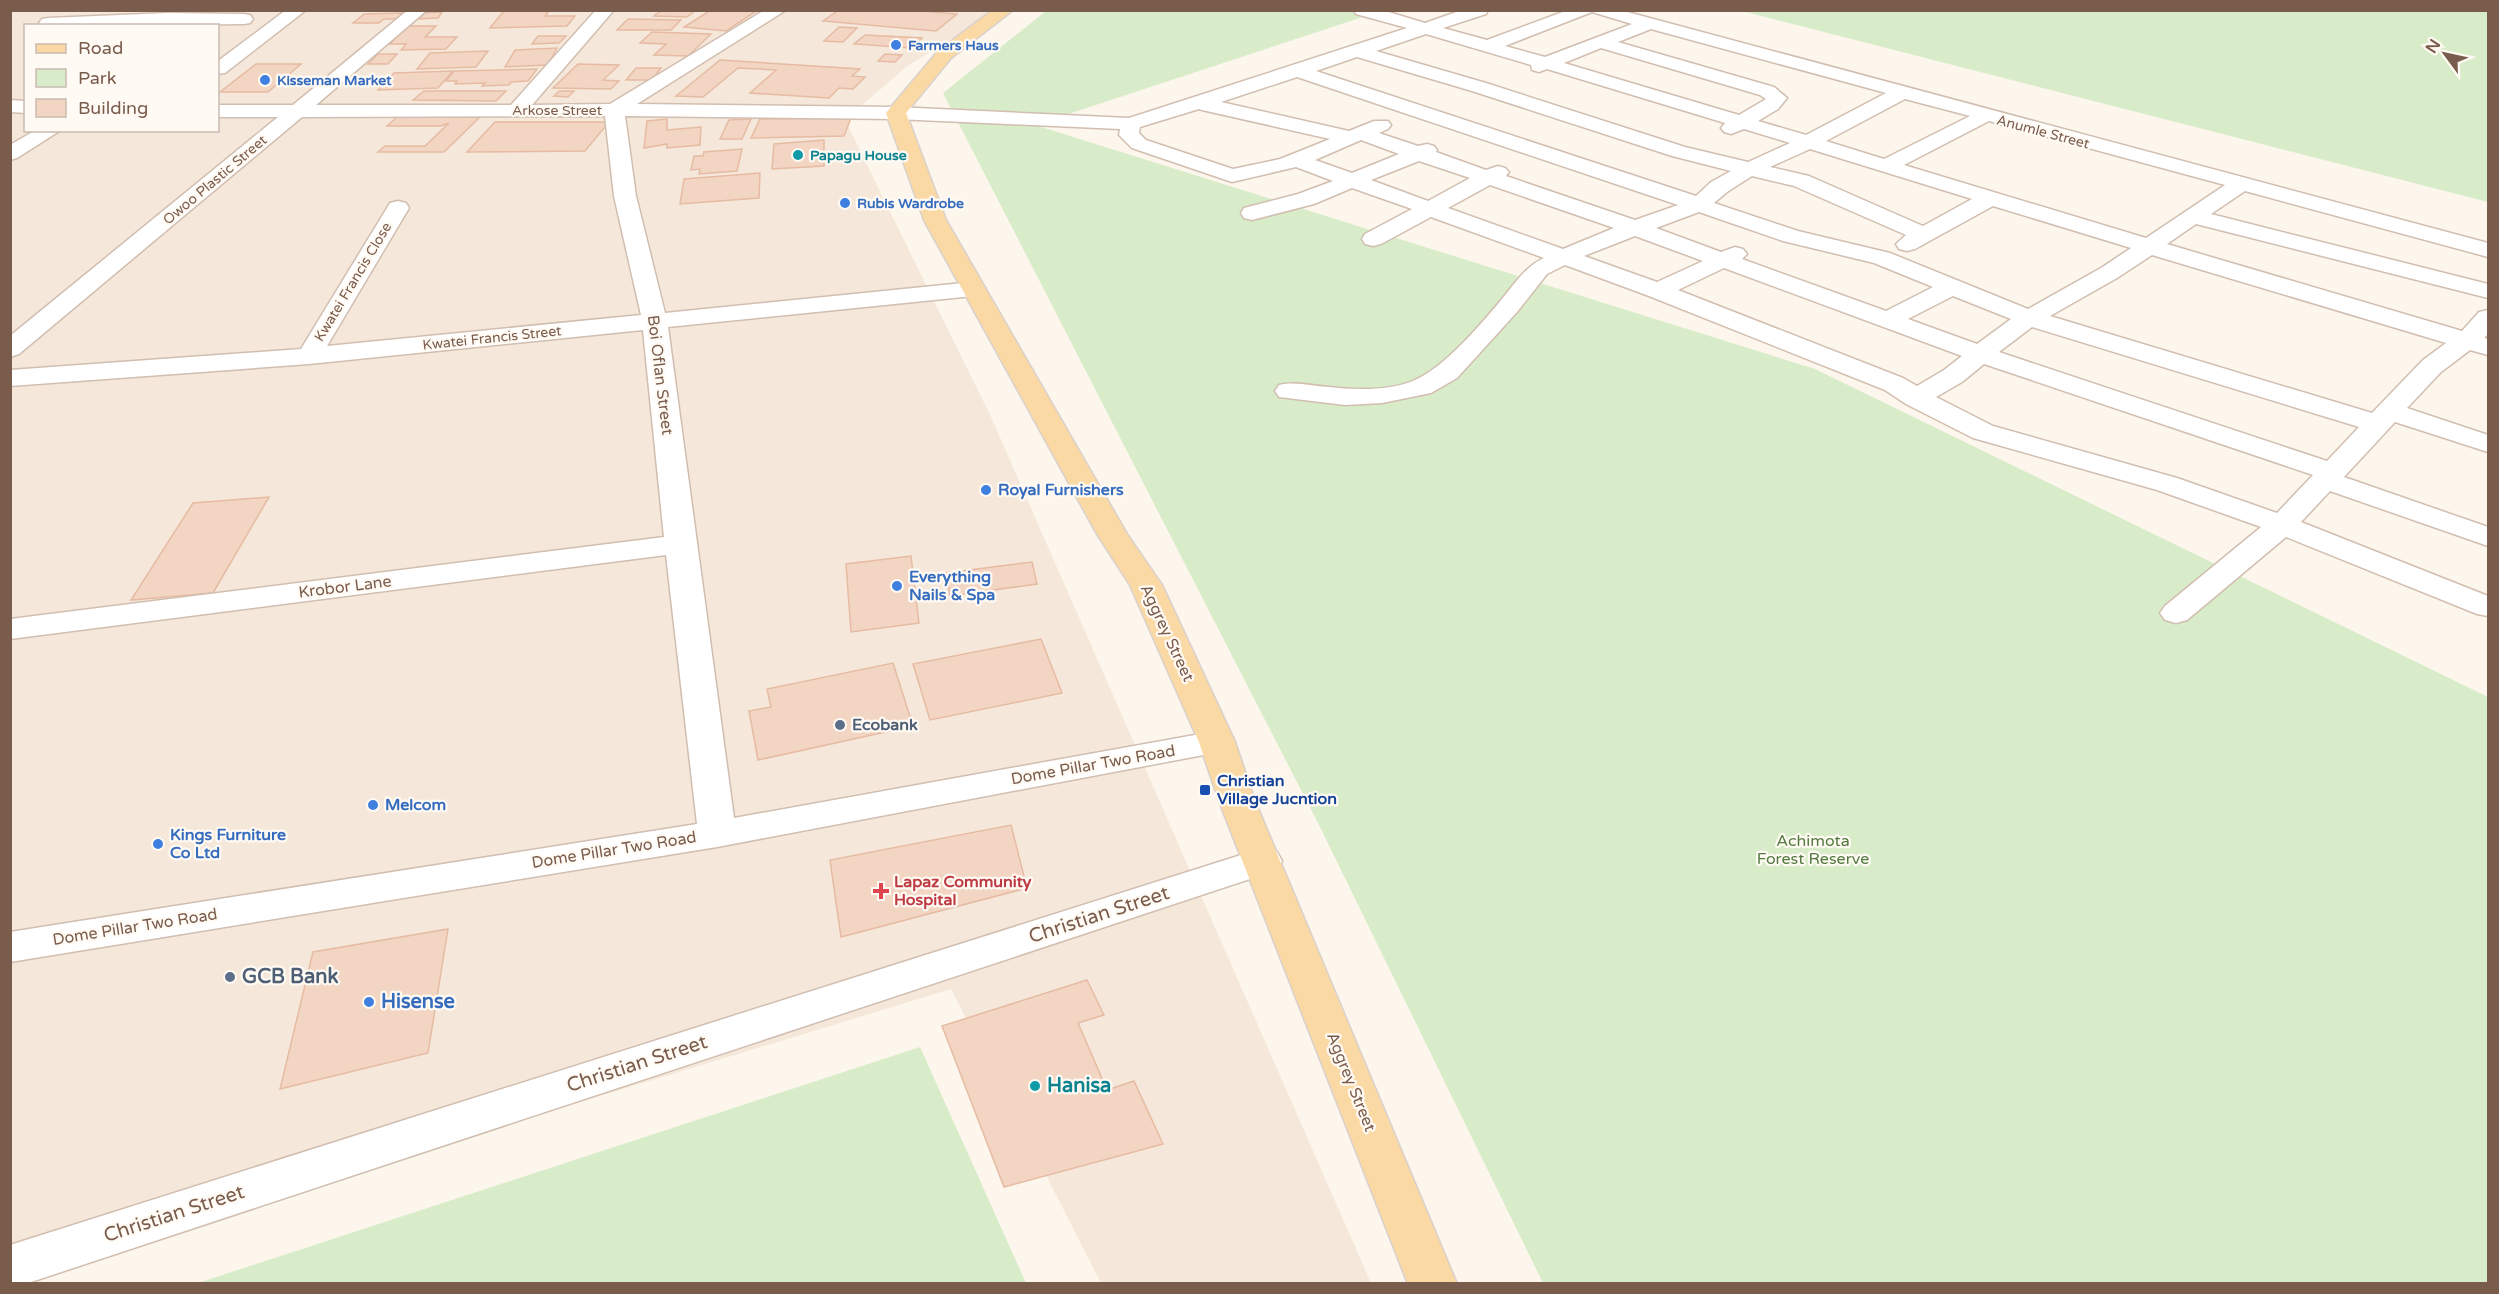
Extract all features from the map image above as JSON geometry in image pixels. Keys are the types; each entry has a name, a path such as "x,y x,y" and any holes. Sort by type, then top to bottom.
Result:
{"main road":[{"path":"896,113 945,54 1005,10"},
{"name":"Aggrey Street","path":"896,113 935,220 1112,534 1146,585 1217,742 1237,801 1433,1284"}],"street":[{"path":"221,10 261,22"},
{"path":"219,31 261,22 298,10"},
{"name":"Owoo Plastic Street","path":"10,349 419,10"},
{"path":"517,110 606,10"},
{"path":"614,110 778,10"},
{"path":"1362,10 1601,79 1989,199 2477,344"},
{"name":"Arkose Street","path":"219,111 614,110 896,113 1130,124 1480,10"},
{"path":"1488,46 1585,10"},
{"name":"Anumle Street","path":"1599,10 2488,250"},
{"path":"48,23 168,18 261,22"},
{"path":"219,68 261,22"},
{"path":"1130,124 1129,135 1139,144 1232,176 1248,175 1649,24"},
{"path":"1601,79 1707,40"},
{"path":"1599,42 1767,91 1777,98 1771,105 1743,122 1623,177"},
{"path":"1357,51 1479,87 1678,152 1746,170 1801,181 1925,235"},
{"path":"1373,239 1537,149 1589,124 1623,110 1722,77 1765,56"},
{"path":"1297,71 1623,177 1779,232 1825,246 1882,258 2030,318 2178,362 2488,444"},
{"path":"1288,391 1345,397 1382,395 1422,387 1448,372 1509,307 1539,269 1632,227 1700,204 1719,187 1746,170 1809,142 1900,93"},
{"path":"1200,103 1354,135 1487,177 1632,227 1980,354 2330,476 2488,537"},
{"name":"Boi Oflan Street","path":"614,110 625,195 655,322 680,544 717,834"},
{"path":"1886,166 1985,116"},
{"path":"1252,213 1306,200 1479,130"},
{"path":"10,154 48,132"},
{"path":"1293,159 1658,291 1894,384 1915,398 1983,432 2148,478 2282,525 2488,607"},
{"path":"1915,398 1953,376 2030,318 2150,247 2156,239 2194,217 2241,184"},
{"path":"1882,258 1989,199"},
{"name":"Kwatei Francis Close","path":"309,356 398,208"},
{"path":"2194,217 2488,291"},
{"path":"1658,291 1779,232"},
{"path":"1888,320 1954,286"},
{"name":"Kwatei Francis Street","path":"10,378 309,356 974,289"},
{"path":"2477,344 2488,317"},
{"path":"2176,613 2282,525 2448,351 2477,344"},
{"name":"Krobor Lane","path":"10,629 680,544"},
{"name":"Dome Pillar Two Road","path":"10,948 717,834 1217,742"},
{"name":"Christian Street","path":"10,1267 1263,861"}],"shaded area":[{"path":"11,11 994,11 906,67 845,120 991,417 1371,1283 1101,1283 951,989 11,1276"}],"green space":[{"name":"Achimota Forest Reserve","path":"1046,11 1381,11 1035,125 1815,369 2488,697 2488,1283 1543,1283 1319,825 943,93"},
{"path":"1742,11 2488,11 2488,202"},
{"path":"920,1047 1026,1283 198,1283"}],"building":[{"path":"550,10 545,16 575,16 567,26 490,28 504,11"},
{"path":"662,10 696,10 687,17 654,16"},
{"path":"711,10 758,10 726,31 684,27"},
{"path":"839,10 911,10 957,14 936,31 823,21"},
{"path":"442,12 438,18 418,19 422,13"},
{"path":"403,13 397,19 384,19 379,23 353,23 364,14"},
{"path":"628,19 681,20 671,30 617,30"},
{"path":"407,26 436,26 425,37 457,37 446,49 401,50 406,44 390,44"},
{"path":"839,27 857,28 843,42 824,41"},
{"path":"652,32 711,34 688,56 654,55 666,44 640,43"},
{"path":"865,35 922,38 912,48 854,44"},
{"path":"538,36 566,36 559,43 532,44"},
{"path":"557,48 548,65 505,67 515,50"},
{"path":"488,51 476,67 417,69 430,53"},
{"path":"378,54 397,54 388,64 368,64"},
{"path":"885,54 902,55 895,62 878,61"},
{"path":"720,60 860,69 852,76 865,77 853,89 839,88 829,98 750,93 776,70 738,68 703,97 676,96"},
{"path":"256,64 301,64 268,92 220,92"},
{"path":"578,64 619,65 603,80 619,81 611,89 553,88"},
{"path":"636,68 661,68 652,80 626,80"},
{"path":"537,69 528,81 511,82 509,85 482,86 485,83 455,84 457,81 446,81 454,71"},
{"path":"453,71 438,88 378,90 394,73"},
{"path":"424,91 506,91 496,101 413,100"},
{"path":"559,91 574,91 568,97 554,96"},
{"path":"397,117 480,117 444,152 378,152 385,146 425,146 449,123 441,126 387,126"},
{"path":"851,118 844,136 751,138 760,119"},
{"path":"667,119 667,130 701,127 700,145 667,148 667,144 644,148 647,121"},
{"path":"751,119 742,139 720,139 729,120"},
{"path":"495,122 609,122 585,151 467,152"},
{"name":"Papagu House","path":"824,140 824,166 772,169 774,144"},
{"path":"742,149 737,171 699,174 700,169 691,170 694,156 703,156 704,152"},
{"path":"760,173 759,198 680,204 684,179"},
{"path":"269,497 213,593 131,600 193,503"},
{"path":"911,556 919,623 851,632 846,564"},
{"path":"1032,562 1037,584 950,596 946,573"},
{"path":"1041,639 1062,693 930,720 913,664"},
{"path":"893,663 913,726 758,760 749,711 771,707 767,689"},
{"name":"Lapaz Community Hospital","path":"1011,825 1027,888 841,937 830,860"},
{"name":"Hisense","path":"448,929 428,1053 280,1089 313,952"},
{"name":"Hanisa","path":"1087,980 1104,1015 1078,1023 1107,1090 1134,1081 1163,1144 1004,1187 942,1026"}],"place":[{"name":"Farmers Haus","path":"896,45"},
{"name":"Kisseman Market","path":"265,80"},
{"name":"Papagu House","path":"798,155"},
{"name":"Rubis Wardrobe","path":"845,203"},
{"name":"Royal Furnishers","path":"986,490"},
{"name":"Everything Nails & Spa","path":"897,586"},
{"name":"Ecobank","path":"840,725"},
{"name":"Christian Village Jucntion","path":"1205,790"},
{"name":"Melcom","path":"373,805"},
{"name":"Kings Furniture Co Ltd","path":"158,844"},
{"name":"Lapaz Community Hospital","path":"881,891"},
{"name":"GCB Bank","path":"230,977"},
{"name":"Hisense","path":"369,1002"},
{"name":"Hanisa","path":"1035,1086"}]}
